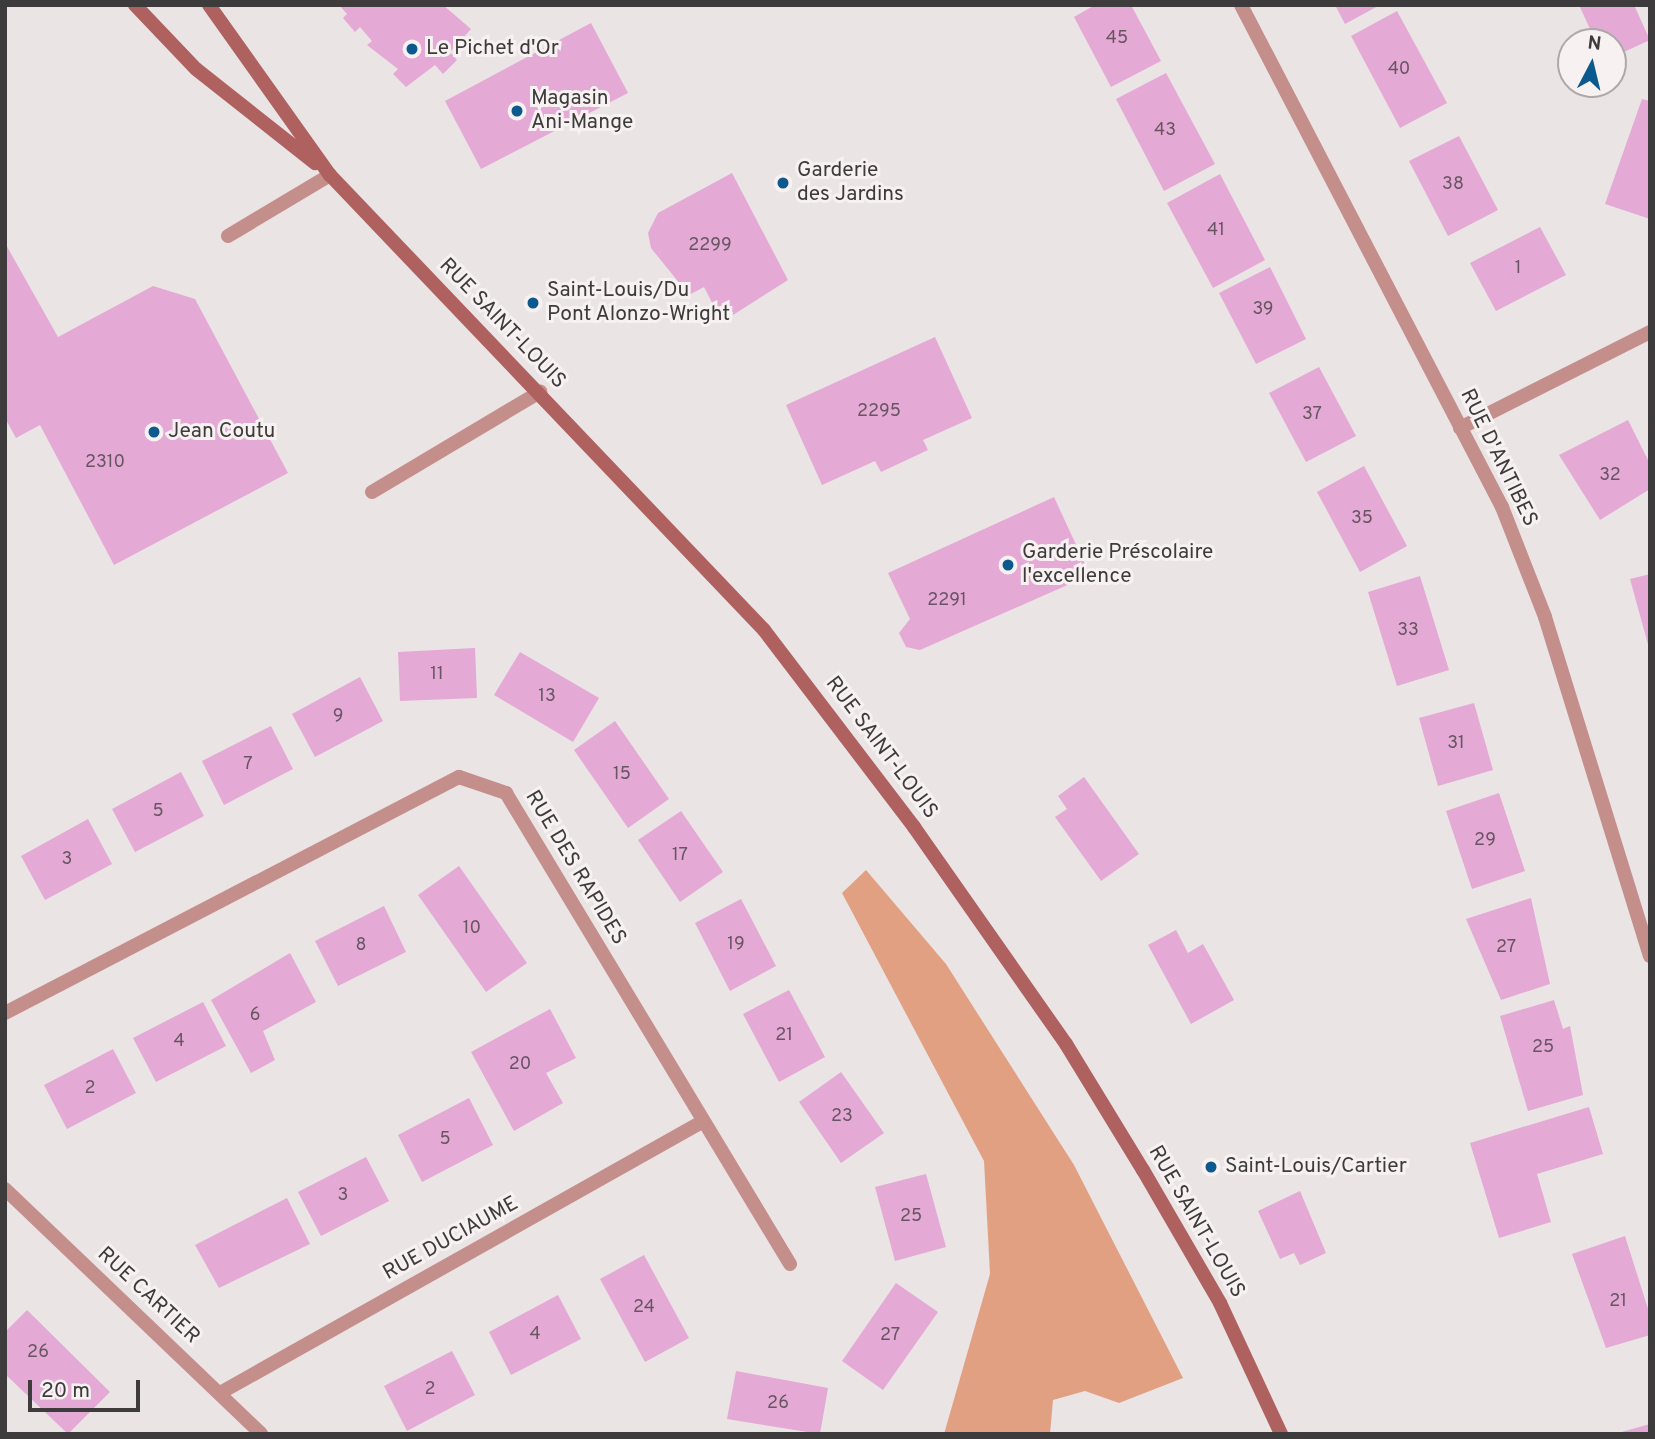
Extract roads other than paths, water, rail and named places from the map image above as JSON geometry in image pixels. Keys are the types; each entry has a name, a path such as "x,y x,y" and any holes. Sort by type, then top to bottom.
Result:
{"main road":[{"name":"RUE SAINT-LOUIS","path":"135,5 196,69 330,175 540,392 764,630 992,933 1220,1303 1281,1434"},
{"name":"RUE SAINT-LOUIS","path":"209,5 330,175"}],"street":[{"name":"RUE D'ANTIBES","path":"1241,5 1460,428 1537,595 1650,956"},
{"path":"228,236 330,175"},
{"path":"1460,428 1650,332"},
{"path":"372,492 540,392"},
{"name":"RUE DES RAPIDES","path":"5,1013 459,777 506,793 790,1264"},
{"name":"RUE DUCIAUME","path":"220,1393 702,1122"},
{"name":"RUE CARTIER","path":"5,1189 261,1434"}],"place":[{"name":"Le Pichet d'Or","path":"412,49"},
{"name":"Magasin Ani-Mange","path":"517,111"},
{"name":"Garderie des Jardins","path":"783,183"},
{"name":"Saint-Louis/Du Pont Alonzo-Wright","path":"533,303"},
{"name":"Jean Coutu","path":"154,432"},
{"name":"Garderie Préscolaire l'excellence","path":"1008,565"},
{"name":"Saint-Louis/Cartier","path":"1211,1167"}]}
